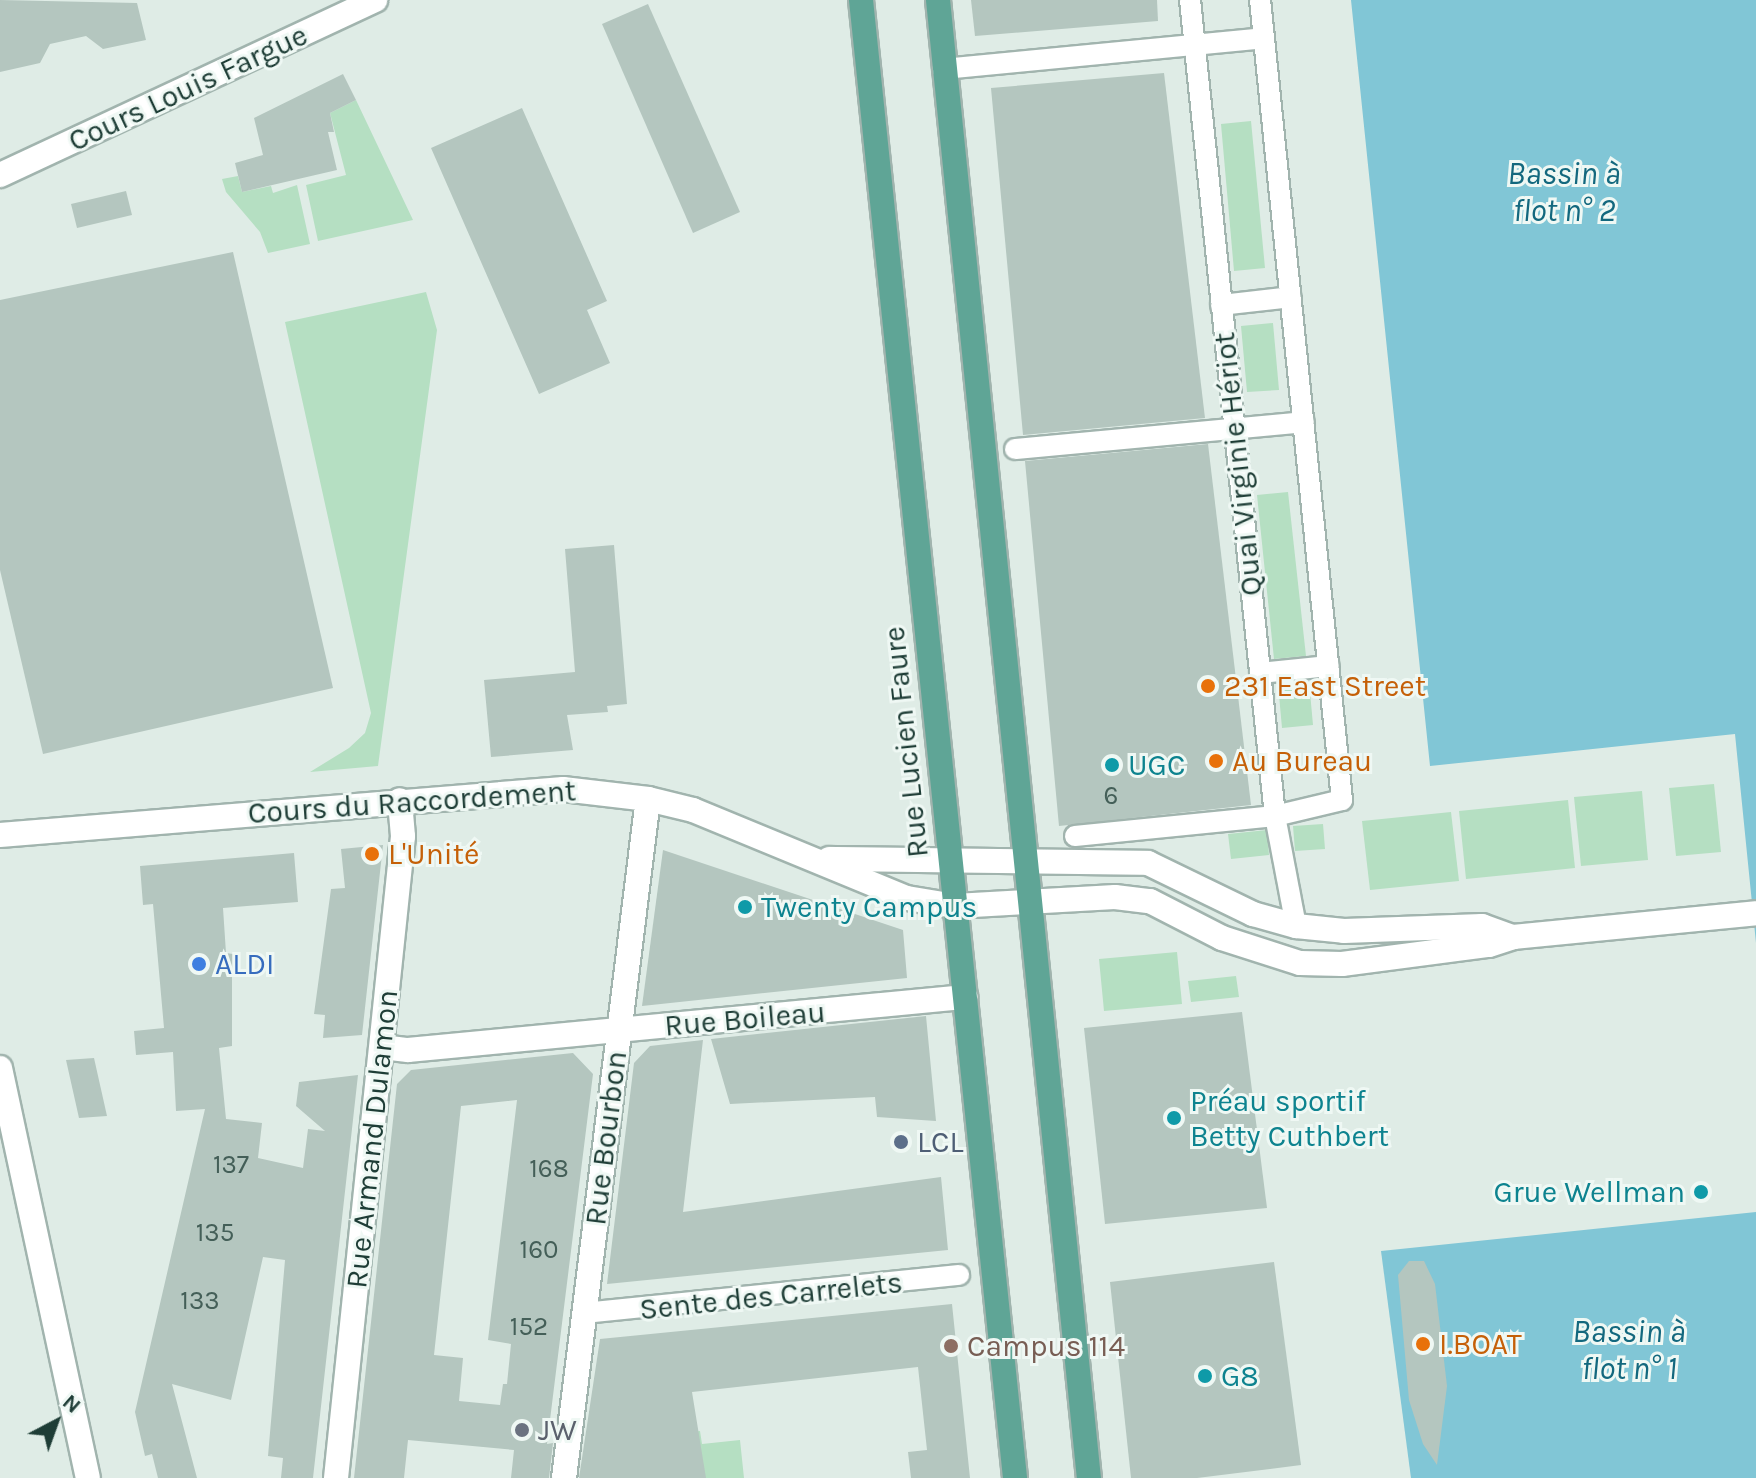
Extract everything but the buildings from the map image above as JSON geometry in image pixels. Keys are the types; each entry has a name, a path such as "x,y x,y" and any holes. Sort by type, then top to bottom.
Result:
{"main road":[{"name":"Rue Lucien Faure","path":"861,0 1015,1478"},
{"path":"938,0 1089,1478"}],"street":[{"name":"Cours Louis Fargue","path":"0,175 375,0"},
{"name":"Quai Virginie Hériot","path":"1190,0 1275,816 1296,926"},
{"path":"1075,836 1275,816 1342,800 1260,0"},
{"path":"943,69 1264,38"},
{"path":"1221,305 1291,297"},
{"path":"1015,449 1304,422"},
{"path":"1260,673 1329,666"},
{"name":"Cours du Raccordement","path":"0,835 563,789 648,799 736,824 882,891 955,906 1029,905 1115,897 1150,901 1261,953 1324,964 1489,945 1513,937"},
{"name":"Rue Bourbon","path":"564,1478 648,799"},
{"name":"Rue Armand Dulamon","path":"336,1478 403,836 400,800"},
{"name":"Cours du Raccordement","path":"815,858 1148,863 1253,914 1296,926 1344,931 1482,926 1513,937"},
{"path":"1513,937 1754,913"},
{"name":"Rue Boileau","path":"382,1047 408,1050 965,997"},
{"path":"0,1068 88,1478"},
{"name":"Sente des Carrelets","path":"584,1313 959,1275"}],"green space":[{"path":"356,100 413,220 318,241 306,185 346,175 330,113"},
{"path":"1251,121 1265,268 1234,271 1221,124"},
{"path":"238,176 242,192 271,186 273,193 297,185 310,244 268,253 260,232 226,192 222,179"},
{"path":"426,292 437,330 378,766 310,772 349,748 365,733 371,713 285,322"},
{"path":"1273,323 1279,390 1247,392 1241,326"},
{"path":"1288,492 1306,656 1274,659 1257,495"},
{"path":"1309,681 1313,725 1282,728 1278,684"},
{"path":"1714,784 1721,852 1676,856 1669,788"},
{"path":"1642,791 1648,860 1581,866 1574,797"},
{"path":"1568,800 1575,868 1466,879 1459,811"},
{"path":"1451,812 1459,881 1370,890 1362,821"},
{"path":"1323,824 1325,849 1295,851 1293,826"},
{"path":"1267,830 1269,855 1231,859 1228,834"},
{"path":"1177,952 1182,1004 1104,1011 1099,959"},
{"path":"1236,976 1239,997 1191,1002 1188,981"},
{"path":"700,1431 702,1444 740,1440 744,1478 583,1478 596,1440"}],"water":[{"name":"Bassin à flot n° 2","path":"1351,0 1756,0 1756,943 1735,734 1430,766"},
{"name":"Bassin à flot n° 1","path":"1756,1212 1756,1478 1411,1478 1381,1251"}],"place":[{"name":"231 East Street","path":"1208,686"},
{"name":"Au Bureau","path":"1216,761"},
{"name":"UGC","path":"1112,765"},
{"name":"L'Unité","path":"372,854"},
{"name":"Twenty Campus","path":"745,907"},
{"name":"ALDI","path":"199,964"},
{"name":"Préau sportif Betty Cuthbert","path":"1174,1118"},
{"name":"LCL","path":"901,1142"},
{"name":"Grue Wellman","path":"1701,1192"},
{"name":"I.BOAT","path":"1423,1344"},
{"name":"Campus 114","path":"951,1346"},
{"name":"G8","path":"1205,1376"},
{"name":"JW","path":"522,1430"}]}
